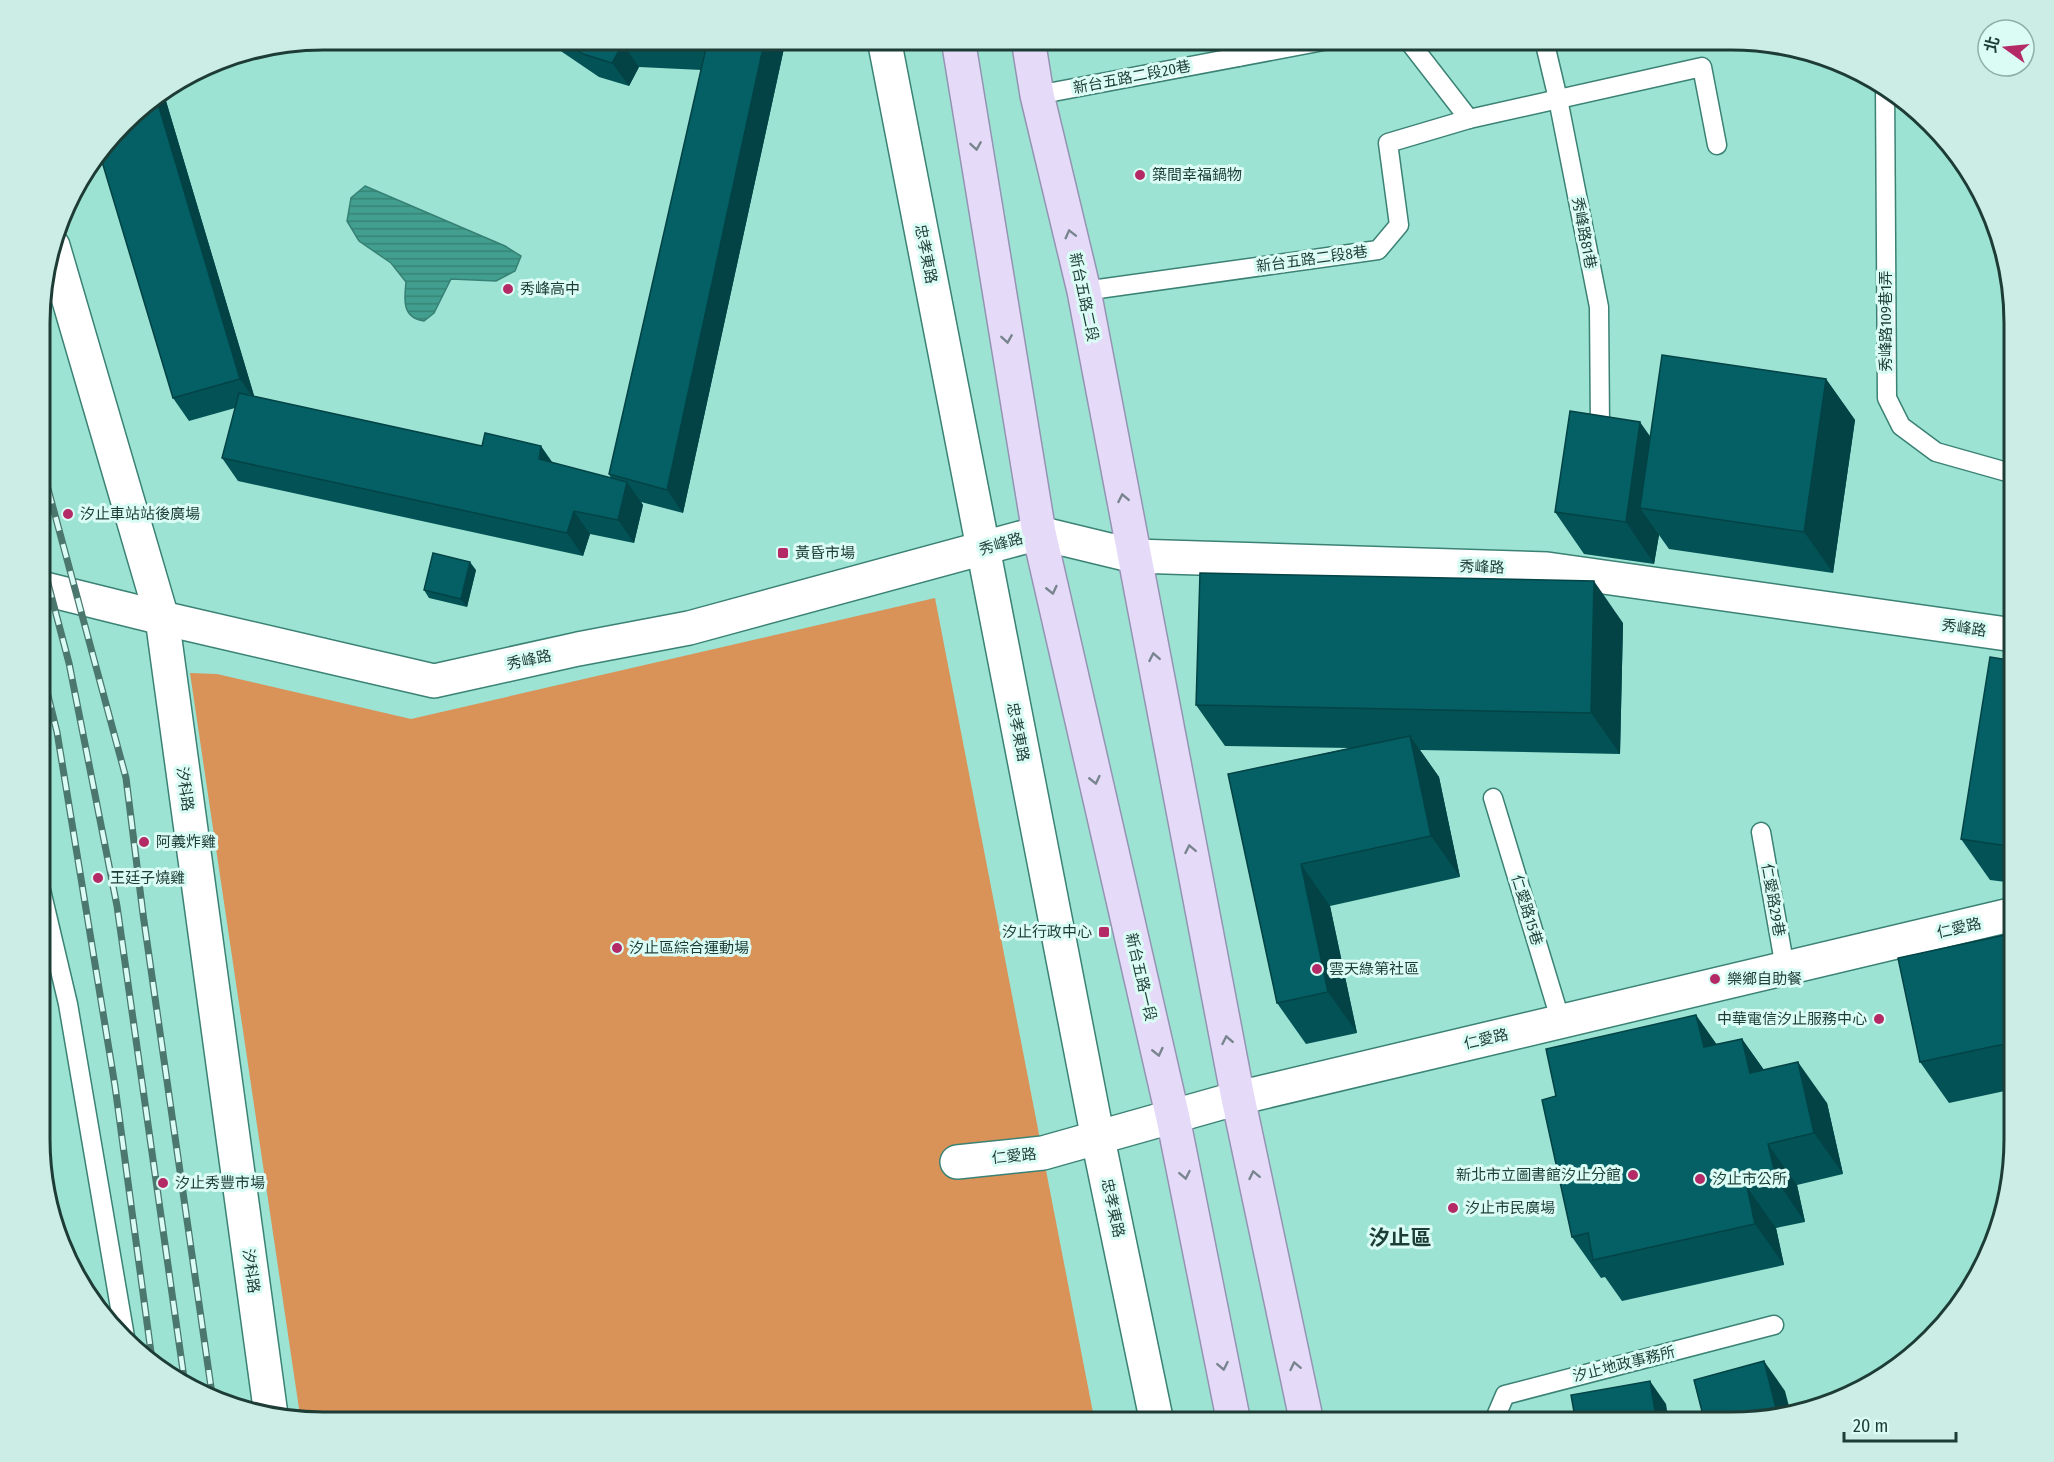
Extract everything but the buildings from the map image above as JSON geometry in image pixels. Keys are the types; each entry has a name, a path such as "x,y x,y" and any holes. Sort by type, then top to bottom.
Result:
{"main road":[{"path":"960,50 1039,532"},
{"name":"新台五路二段","path":"1030,50 1036,95 1084,291 1134,556"},
{"name":"新台五路一段","path":"1039,532 1173,1118 1232,1412"},
{"path":"1134,556 1238,1098 1305,1412"}],"street":[{"name":"忠孝東路","path":"886,50 1098,1139 1155,1412"},
{"name":"汐科路","path":"57,260 162,618 270,1407"},
{"name":"秀峰路","path":"50,590 434,681 578,649 689,628 1039,532 1134,556 1547,569 2004,634"},
{"name":"仁愛路","path":"957,1162 1043,1153 1238,1098 2004,916"}],"lane":[{"name":"新台五路二段20巷","path":"1036,95 1227,50"},
{"path":"1416,50 1469,119 1702,67 1717,145"},
{"name":"秀峰路81巷","path":"1547,50 1599,307 1600,429"},
{"name":"秀峰路109巷1弄","path":"1885,97 1887,398 1901,426 1936,452 2004,471"},
{"name":"新台五路二段8巷","path":"1084,291 1378,250 1399,225 1388,143 1469,119"},
{"name":"仁愛路15巷","path":"1493,798 1561,1022"},
{"name":"仁愛路29巷","path":"1761,832 1785,968"},
{"path":"50,928 68,1004 123,1327"},
{"name":"汐止地政事務所","path":"1498,1412 1505,1395 1774,1325"}],"shaded area":[{"path":"365,186 505,246 521,256 515,271 496,281 451,279 434,313 424,321 417,319 408,312 406,307 406,282 391,263 359,241 347,221 351,198"},
{"name":"汐止區綜合運動場","path":"935,598 1093,1412 299,1411 190,673 217,674 411,719"}],"railway":[{"path":"50,496 126,778 143,914 211,1389"},
{"path":"50,591 69,663 117,906 184,1375"},
{"path":"50,704 57,732 115,1086 151,1352"}],"place":[{"name":"築間幸福鍋物","path":"1140,175"},
{"name":"秀峰高中","path":"508,289"},
{"name":"汐止車站站後廣場","path":"68,514"},
{"name":"黃昏市場","path":"783,553"},
{"name":"阿義炸雞","path":"144,842"},
{"name":"王廷子燒雞","path":"98,878"},
{"name":"汐止行政中心","path":"1104,932"},
{"name":"汐止區綜合運動場","path":"617,948"},
{"name":"雲天綠第社區","path":"1317,969"},
{"name":"樂鄉自助餐","path":"1715,979"},
{"name":"中華電信汐止服務中心","path":"1879,1019"},
{"name":"新北市立圖書館汐止分館","path":"1633,1175"},
{"name":"汐止市公所","path":"1700,1179"},
{"name":"汐止秀豐市場","path":"163,1183"},
{"name":"汐止市民廣場","path":"1453,1208"}],"district":[{"name":"汐止區","path":"1400,1238"}]}
